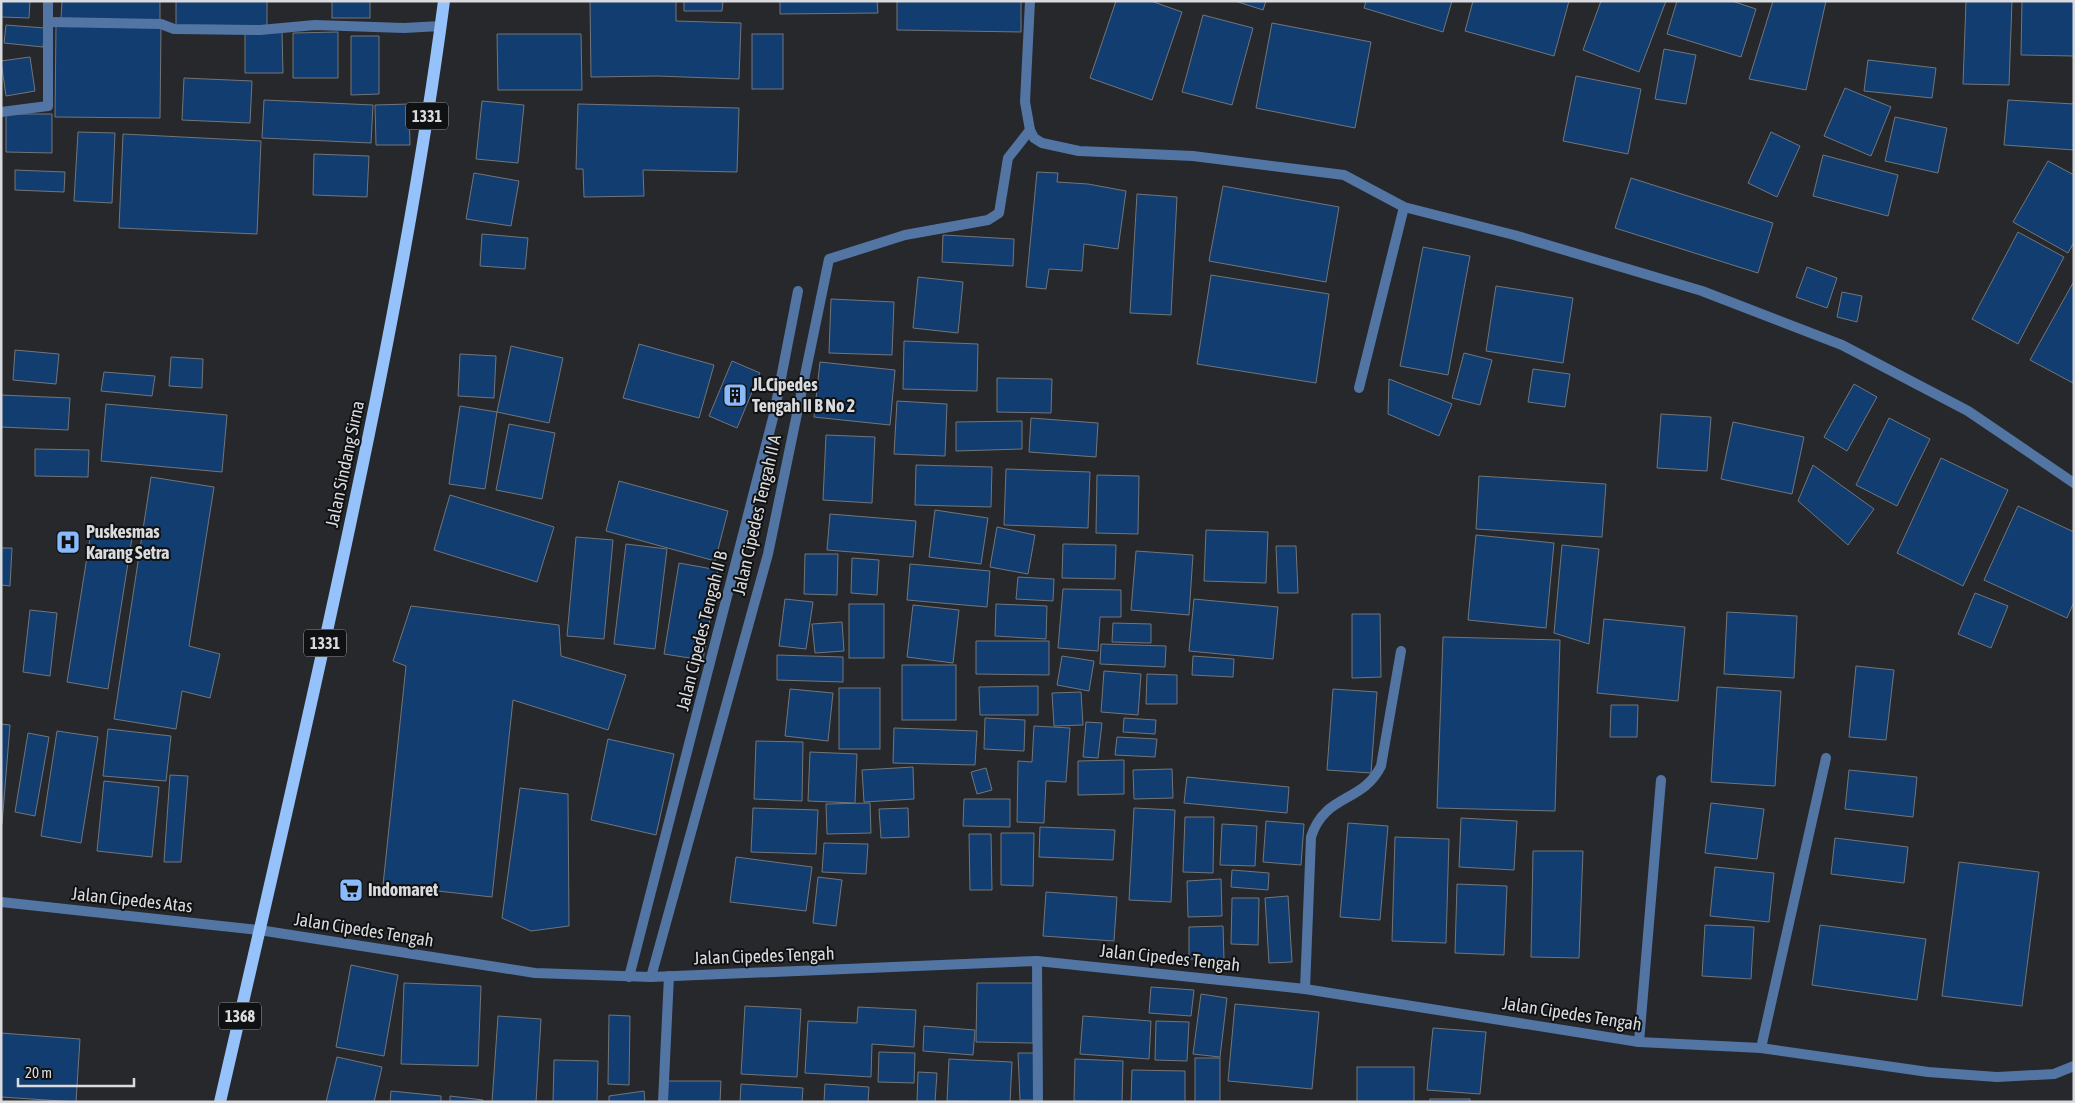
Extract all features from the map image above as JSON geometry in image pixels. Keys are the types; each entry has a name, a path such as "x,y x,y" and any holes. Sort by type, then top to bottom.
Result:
{"main road":[{"name":"Jalan Sindang Sirna","path":"259,930 320,669 386,355 409,230 444,1"},
{"name":"1368","path":"220,1102 259,930"}],"street":[{"path":"1,112 48,106 48,1"},
{"path":"1030,1 1025,102 1030,130 1034,138 1042,143 1079,150 1193,156 1344,175 1404,206 1514,235 1702,291 1842,345 1968,411 2074,483"},
{"path":"49,22 161,24 174,29 260,30 315,26 404,28 440,26"},
{"name":"Jalan Cipedes Tengah II A","path":"651,977 768,554 829,259 905,235 988,220 999,213 1008,158 1030,130"},
{"path":"1359,388 1404,206"},
{"name":"Jalan Cipedes Tengah II B","path":"629,978 774,414 798,291"},
{"path":"1305,989 1311,837 1315,824 1322,813 1367,785 1374,778 1380,766 1401,651"},
{"path":"1761,1048 1826,758"},
{"path":"1639,1042 1661,780"},
{"name":"Jalan Cipedes Atas","path":"1,902 259,930"},
{"name":"Jalan Cipedes Tengah","path":"259,930 534,973 629,978 1037,961 1305,989 1639,1042 1761,1048 1928,1072 1996,1077 2054,1074 2074,1066"},
{"path":"1037,961 1038,1102"},
{"path":"663,1102 670,976"}],"building":[{"path":"1,1 30,1 29,18 1,17"},
{"path":"62,1 160,1 160,21 61,19"},
{"path":"176,1 267,1 267,27 176,27"},
{"path":"332,1 370,1 370,18 332,18"},
{"path":"590,1 676,1 676,21 741,23 739,79 657,76 591,77"},
{"path":"684,1 723,1 722,11 684,11"},
{"path":"780,1 877,1 878,13 780,14"},
{"path":"897,1 1021,1 1021,32 897,30"},
{"path":"1116,1 1151,1 1182,12 1152,100 1090,78"},
{"path":"1235,1 1266,1 1263,10"},
{"path":"1366,1 1452,1 1443,32 1364,8"},
{"path":"1473,1 1569,1 1554,56 1465,31"},
{"path":"1601,1 1666,1 1639,72 1583,50"},
{"path":"1677,1 1732,1 1756,9 1741,57 1667,34"},
{"path":"1773,1 1826,1 1806,90 1749,79"},
{"path":"1966,1 2012,1 2009,85 1963,84"},
{"path":"2022,1 2074,1 2074,56 2021,55"},
{"path":"1203,15 1253,28 1232,105 1182,92"},
{"path":"1272,23 1371,42 1355,128 1256,108"},
{"path":"6,25 45,28 43,47 4,43"},
{"path":"56,25 161,25 160,118 55,117"},
{"path":"282,32 283,73 245,73 245,33"},
{"path":"338,32 338,78 293,78 293,33"},
{"path":"497,34 581,34 582,90 498,90"},
{"path":"752,34 783,34 783,89 752,89"},
{"path":"351,36 379,36 379,94 351,95"},
{"path":"1664,49 1696,55 1686,104 1655,99"},
{"path":"30,57 35,91 6,96 1,61"},
{"path":"1868,60 1936,68 1932,98 1864,91"},
{"path":"1576,76 1641,89 1628,154 1563,141"},
{"path":"184,78 252,81 250,123 182,120"},
{"path":"1845,88 1891,107 1871,156 1824,136"},
{"path":"264,100 373,105 371,143 262,138"},
{"path":"2008,100 2074,104 2074,150 2004,145"},
{"path":"482,101 524,105 518,163 476,159"},
{"path":"409,104 410,145 376,145 375,105"},
{"path":"578,104 739,108 737,172 643,170 644,196 584,197 583,169 576,169"},
{"path":"6,114 52,114 52,153 6,152"},
{"path":"1895,117 1947,128 1938,173 1885,161"},
{"path":"78,132 115,133 112,203 74,201"},
{"path":"1771,132 1800,146 1777,197 1748,183"},
{"path":"123,134 261,141 257,234 119,228"},
{"path":"314,154 369,156 367,197 313,195"},
{"path":"1823,155 1898,175 1888,216 1813,196"},
{"path":"2048,161 2074,175 2074,242 2068,253 2013,222"},
{"path":"15,170 65,172 64,192 15,190"},
{"path":"1037,172 1058,173 1057,182 1088,184 1126,191 1118,249 1084,244 1082,271 1049,269 1046,289 1026,287"},
{"path":"474,173 519,181 511,226 466,219"},
{"path":"1631,178 1773,223 1758,273 1615,228"},
{"path":"1223,186 1339,207 1326,282 1209,261"},
{"path":"1137,194 1177,197 1171,315 1130,313"},
{"path":"2018,232 2064,257 2018,344 1972,319"},
{"path":"482,234 528,238 525,269 480,266"},
{"path":"943,235 1014,239 1013,266 942,262"},
{"path":"1423,247 1470,256 1448,375 1400,366"},
{"path":"1807,267 1837,278 1827,308 1796,297"},
{"path":"1211,275 1329,294 1316,383 1197,364"},
{"path":"918,277 963,282 958,333 913,328"},
{"path":"2074,281 2074,381 2073,383 2030,360"},
{"path":"1496,286 1573,298 1563,363 1486,351"},
{"path":"1842,292 1862,296 1857,322 1837,317"},
{"path":"831,299 894,302 892,355 829,353"},
{"path":"904,341 978,344 977,391 903,389"},
{"path":"639,344 714,365 699,418 623,398"},
{"path":"511,346 563,358 549,423 497,412"},
{"path":"15,350 59,354 56,384 13,380"},
{"path":"1464,353 1492,360 1480,405 1452,398"},
{"path":"460,354 496,356 494,398 458,396"},
{"path":"171,357 203,359 202,388 169,386"},
{"name":"Jl.Cipedes Tengah II B No 2","path":"732,361 760,373 737,428 709,416"},
{"path":"820,362 895,370 890,425 814,417"},
{"path":"1533,369 1570,374 1565,407 1528,402"},
{"path":"104,372 155,376 152,396 101,391"},
{"path":"997,378 1052,379 1051,413 997,412"},
{"path":"1389,379 1452,404 1439,436 1388,414"},
{"path":"1854,384 1877,397 1847,451 1824,437"},
{"path":"1,395 70,398 68,430 1,427"},
{"path":"897,401 947,404 945,456 894,454"},
{"path":"106,404 227,415 222,472 101,461"},
{"path":"460,406 497,412 485,489 449,484"},
{"path":"1661,414 1711,417 1707,471 1657,468"},
{"path":"1031,418 1098,423 1096,457 1029,452"},
{"path":"1889,418 1930,439 1897,506 1856,485"},
{"path":"1022,421 1022,449 956,451 956,422"},
{"path":"1733,422 1804,437 1792,494 1721,479"},
{"path":"509,424 555,433 542,499 496,490"},
{"path":"826,435 875,437 872,503 823,500"},
{"path":"35,449 89,450 88,477 35,476"},
{"path":"1941,458 2008,490 1963,586 1897,553"},
{"path":"916,465 992,467 991,507 915,505"},
{"path":"1813,465 1874,509 1848,545 1798,501"},
{"path":"1006,469 1090,472 1088,528 1004,525"},
{"path":"1097,475 1139,476 1138,534 1096,533"},
{"path":"1479,476 1606,484 1602,537 1476,529"},
{"path":"151,477 214,487 189,646 220,654 210,698 182,691 176,729 114,719"},
{"path":"619,481 728,511 715,561 606,531"},
{"path":"450,495 554,527 537,582 434,550"},
{"path":"2018,506 2074,532 2074,602 2067,618 1984,580"},
{"path":"935,510 988,518 981,564 929,557"},
{"path":"830,514 916,521 913,557 827,550"},
{"path":"997,527 1035,535 1028,574 990,567"},
{"path":"1206,530 1268,532 1266,583 1204,581"},
{"path":"91,532 132,538 108,689 67,682"},
{"path":"1476,535 1554,543 1546,628 1468,620"},
{"path":"576,537 613,540 604,639 567,636"},
{"path":"626,544 667,549 655,649 614,644"},
{"path":"1063,544 1116,545 1115,579 1062,578"},
{"path":"1562,545 1599,549 1589,644 1554,633"},
{"path":"1276,546 1296,546 1298,593 1278,593"},
{"path":"1,548 12,548 10,586 1,585"},
{"path":"1136,551 1193,555 1189,615 1131,610"},
{"path":"805,554 838,554 837,595 804,594"},
{"path":"852,558 879,560 877,595 851,593"},
{"path":"679,563 718,570 703,660 664,654"},
{"path":"910,564 990,571 987,607 907,600"},
{"path":"1018,577 1054,579 1053,601 1016,599"},
{"path":"1063,589 1121,590 1121,617 1100,617 1098,651 1058,648"},
{"path":"1975,593 2008,606 1991,648 1958,634"},
{"path":"785,599 813,602 806,649 779,646"},
{"path":"1194,599 1278,607 1273,659 1189,651"},
{"path":"849,604 884,604 884,658 849,658"},
{"path":"996,604 1047,606 1046,639 995,636"},
{"path":"913,605 959,610 953,663 907,657"},
{"path":"411,606 559,625 561,656 626,675 608,730 513,700 492,897 383,885 406,666 393,661"},
{"path":"30,610 57,613 50,676 23,672"},
{"path":"1727,612 1797,616 1794,678 1724,674"},
{"path":"1352,614 1380,614 1381,677 1352,678"},
{"path":"1604,619 1685,627 1678,701 1597,693"},
{"path":"842,622 844,651 815,653 812,624"},
{"path":"1113,623 1151,624 1151,643 1112,642"},
{"path":"1443,637 1560,640 1555,811 1437,808"},
{"path":"976,641 1049,641 1049,675 976,674"},
{"path":"1101,644 1166,646 1165,667 1100,664"},
{"path":"777,655 843,657 843,682 777,680"},
{"path":"1062,656 1094,661 1089,691 1057,685"},
{"path":"1193,656 1234,659 1233,677 1192,675"},
{"path":"902,665 956,665 956,720 902,720"},
{"path":"1856,666 1894,670 1886,740 1849,737"},
{"path":"1104,671 1141,674 1138,715 1101,712"},
{"path":"1147,674 1177,675 1177,704 1146,704"},
{"path":"1038,686 1038,715 980,715 979,687"},
{"path":"1717,687 1781,691 1775,786 1711,782"},
{"path":"839,688 880,688 880,749 839,749"},
{"path":"790,689 833,693 828,741 785,736"},
{"path":"1333,689 1377,692 1371,773 1327,770"},
{"path":"1081,692 1083,725 1054,726 1052,693"},
{"path":"1611,705 1638,705 1637,737 1610,737"},
{"path":"985,718 1025,720 1024,751 984,749"},
{"path":"1124,718 1156,720 1155,734 1123,732"},
{"path":"1086,722 1102,723 1098,758 1083,757"},
{"path":"1,724 10,725 2,824 1,824"},
{"path":"1034,726 1070,728 1066,782 1046,781 1044,823 1017,822 1018,761 1032,762"},
{"path":"894,728 977,731 975,765 893,763"},
{"path":"108,729 171,736 166,781 103,776"},
{"path":"57,731 98,737 81,843 41,836"},
{"path":"28,733 49,737 35,816 15,812"},
{"path":"1117,737 1157,739 1155,757 1115,755"},
{"path":"608,739 674,754 656,835 591,820"},
{"path":"756,741 803,742 802,801 754,799"},
{"path":"810,752 857,754 855,803 808,801"},
{"path":"1124,760 1124,794 1078,795 1078,761"},
{"path":"913,767 914,799 864,802 862,770"},
{"path":"986,768 992,790 977,794 971,772"},
{"path":"1172,769 1173,798 1134,799 1133,770"},
{"path":"1849,770 1917,777 1913,817 1845,809"},
{"path":"170,775 188,776 181,862 164,862"},
{"path":"1187,777 1289,787 1287,813 1184,803"},
{"path":"104,781 159,787 152,857 97,851"},
{"path":"520,788 568,794 569,926 531,931 502,918"},
{"path":"964,799 1010,799 1010,827 963,826"},
{"path":"870,803 871,833 827,834 826,804"},
{"path":"1711,803 1764,809 1757,859 1705,853"},
{"path":"753,808 818,810 816,854 751,852"},
{"path":"908,808 909,837 881,838 879,809"},
{"path":"1134,808 1175,810 1171,902 1129,900"},
{"path":"1185,817 1214,817 1213,873 1183,872"},
{"path":"1461,818 1517,821 1514,870 1459,867"},
{"path":"1266,821 1304,824 1301,865 1263,862"},
{"path":"1348,823 1388,826 1380,920 1340,917"},
{"path":"1222,824 1257,826 1255,866 1220,865"},
{"path":"1040,827 1115,830 1113,860 1039,857"},
{"path":"1001,833 1034,833 1033,886 1001,885"},
{"path":"969,834 991,834 992,890 970,890"},
{"path":"1395,837 1449,839 1446,943 1392,941"},
{"path":"1835,838 1908,847 1904,883 1831,874"},
{"path":"824,843 868,844 866,874 822,872"},
{"path":"1533,851 1583,851 1579,958 1531,957"},
{"path":"736,857 812,867 806,911 730,902"},
{"path":"1959,862 2039,872 2022,1006 1942,996"},
{"path":"1715,867 1774,873 1769,922 1710,916"},
{"path":"1232,870 1269,873 1268,890 1231,887"},
{"path":"818,877 842,880 836,926 813,923"},
{"path":"1221,879 1222,916 1188,917 1187,881"},
{"path":"1457,884 1507,886 1504,955 1455,953"},
{"path":"1046,892 1117,897 1114,941 1043,936"},
{"path":"1288,896 1292,962 1269,963 1265,898"},
{"path":"1232,898 1259,898 1258,945 1231,944"},
{"path":"1705,925 1754,927 1751,979 1702,976"},
{"path":"1820,925 1926,939 1917,1000 1812,985"},
{"path":"1223,926 1224,959 1189,959 1189,927"},
{"path":"351,965 398,975 384,1056 336,1047"},
{"path":"404,983 481,986 478,1066 401,1064"},
{"path":"977,983 1033,983 1033,1043 976,1042"},
{"path":"1151,987 1194,990 1191,1016 1149,1013"},
{"path":"1201,994 1227,998 1220,1057 1193,1054"},
{"path":"1235,1004 1319,1012 1312,1089 1228,1081"},
{"path":"745,1006 801,1009 797,1077 741,1074"},
{"path":"858,1007 916,1010 914,1047 872,1044 871,1077 805,1073 808,1021 857,1023"},
{"path":"609,1015 630,1016 629,1085 608,1084"},
{"path":"498,1016 541,1019 536,1102 492,1102"},
{"path":"1083,1016 1151,1021 1149,1059 1080,1054"},
{"path":"1156,1021 1189,1022 1187,1061 1155,1060"},
{"path":"924,1026 975,1030 973,1055 923,1051"},
{"path":"1433,1028 1486,1032 1480,1094 1427,1090"},
{"path":"1,1033 80,1039 76,1102 1,1097"},
{"path":"879,1052 915,1053 914,1083 878,1082"},
{"path":"1018,1053 1034,1053 1035,1100 1020,1100"},
{"path":"337,1057 382,1067 374,1102 326,1102"},
{"path":"1195,1058 1220,1058 1220,1102 1195,1102"},
{"path":"949,1059 1012,1062 1010,1102 947,1101"},
{"path":"1075,1059 1123,1061 1122,1102 1074,1101"},
{"path":"554,1060 598,1061 597,1102 553,1102"},
{"path":"1357,1067 1414,1067 1414,1102 1357,1102"},
{"path":"1132,1070 1185,1071 1185,1102 1131,1102"},
{"path":"918,1072 937,1073 935,1102 917,1102"},
{"path":"665,1081 721,1081 720,1102 665,1102"},
{"path":"741,1084 803,1088 802,1102 740,1102"},
{"path":"825,1084 869,1087 868,1102 824,1102"},
{"path":"391,1091 441,1096 441,1102 390,1102"},
{"path":"644,1091 645,1102 609,1102 609,1096"},
{"path":"450,1096 483,1100 483,1102 450,1102"},
{"path":"1430,1099 1470,1099 1470,1102 1430,1102"}],"place":[{"name":"Jl.Cipedes Tengah II B No 2","path":"735,395"},
{"name":"Puskesmas Karang Setra","path":"68,542"},
{"name":"Indomaret","path":"351,890"}]}
